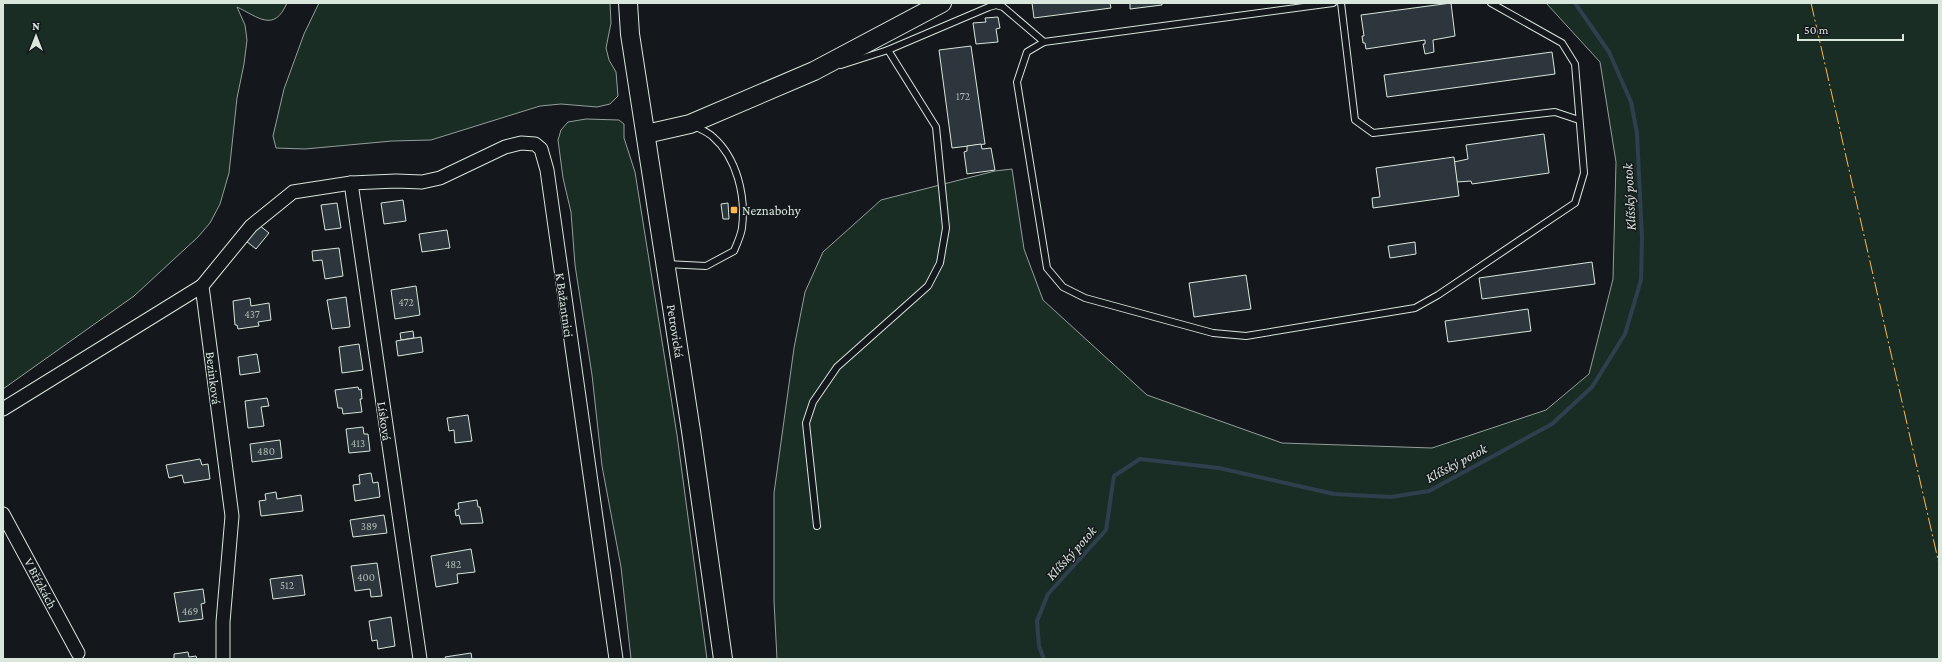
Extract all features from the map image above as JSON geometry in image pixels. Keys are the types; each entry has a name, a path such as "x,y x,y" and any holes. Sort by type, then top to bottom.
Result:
{"main road":[{"name":"Petrovická","path":"628,3 630,34 692,431 723,659"},
{"path":"646,134 690,124 814,71 942,3"}],"street":[{"name":"K Bažantnici","path":"351,183 396,181 422,182 440,178 505,147 521,143 532,143 541,149 547,170 616,659"},
{"path":"3,410 202,286 251,226 293,192 351,183"},
{"name":"Lísková","path":"351,183 420,659"},
{"name":"Bezinková","path":"202,286 232,516 223,622 223,659"},
{"name":"V Břízkách","path":"3,514 78,653"}],"lane":[{"path":"1333,3 1044,42 1027,52 1017,82 1047,268 1063,287 1086,298 1213,333 1246,336 1415,308 1438,295 1574,203 1584,173 1574,64 1562,43 1491,3"},
{"path":"1341,3 1355,120 1373,133 1555,112 1579,120"},
{"path":"814,71 857,61 888,50 978,11 996,5 1004,7 1044,42"},
{"path":"817,526 806,423 813,402 837,367 928,286 940,263 946,228 936,127 888,50"},
{"path":"665,264 706,266 734,251 742,228 742,205 738,177 730,157 712,136 690,124"}],"green space":[{"path":"3,3 287,3 277,18 271,20 259,18 237,7 245,25 247,40 244,64 237,98 229,173 220,204 210,223 198,237 134,296 3,389"},
{"path":"319,3 610,3 611,23 606,48 609,60 616,72 618,96 610,104 597,107 561,104 540,106 431,140 392,141 305,149 276,148 273,136 284,89 304,34"},
{"path":"1546,3 1939,3 1939,659 777,659 774,601 774,493 794,348 805,292 823,252 881,200 995,171 1012,169 1024,249 1043,300 1147,395 1282,443 1432,448 1546,410 1589,374 1613,279 1616,162 1600,62"},
{"path":"586,119 619,120 624,124 624,138 635,172 677,435 707,659 631,659 621,567 602,466 592,375 575,265 571,212 563,178 558,140 561,130 568,122"}],"building":[{"path":"1032,3 1110,3 1111,8 1034,18"},
{"path":"1130,3 1162,3 1162,5 1130,9"},
{"path":"1451,3 1455,36 1433,40 1434,52 1425,54 1423,44 1425,44 1425,40 1366,49 1365,43 1363,43 1362,36 1364,36 1361,15"},
{"path":"998,17 1000,28 996,29 998,42 976,44 973,23 986,22 985,18"},
{"path":"971,46 985,144 952,148 939,50"},
{"path":"1552,52 1555,74 1387,97 1384,75"},
{"path":"1544,134 1549,173 1472,184 1471,181 1457,182 1454,162 1468,159 1466,145"},
{"path":"981,144 982,149 991,148 995,170 967,174 964,152 967,151 967,146"},
{"path":"1454,157 1459,196 1373,208 1372,198 1380,197 1376,168"},
{"path":"403,200 406,221 384,224 381,203"},
{"path":"337,203 341,228 325,230 321,205"},
{"path":"728,203 729,219 723,219 721,204"},
{"path":"259,225 269,233 256,249 246,241"},
{"path":"447,230 450,248 422,252 419,234"},
{"path":"1415,242 1416,254 1390,258 1388,246"},
{"path":"339,248 343,276 325,279 322,260 313,261 312,251"},
{"path":"1592,262 1595,284 1482,299 1479,278"},
{"path":"1246,275 1251,309 1194,317 1189,283"},
{"path":"416,286 420,315 395,319 391,290"},
{"path":"346,297 350,327 332,329 327,300"},
{"path":"250,298 251,306 269,303 271,320 258,322 259,326 238,329 237,325 235,325 233,301"},
{"path":"1528,309 1531,331 1448,342 1445,321"},
{"path":"413,331 414,338 401,340 400,333"},
{"path":"421,337 423,352 398,356 396,341"},
{"path":"359,344 363,370 342,373 339,347"},
{"path":"257,354 260,372 240,375 238,357"},
{"path":"358,387 359,390 361,389 362,399 360,399 362,412 343,414 342,408 338,408 335,390"},
{"path":"267,398 269,406 261,407 264,426 248,428 245,401"},
{"path":"468,415 472,441 455,443 454,430 449,431 447,418"},
{"path":"363,427 364,434 368,434 370,451 349,453 346,429"},
{"path":"280,440 282,458 252,462 250,444"},
{"path":"200,459 202,465 208,464 210,479 184,483 182,475 169,478 166,465"},
{"path":"371,473 373,483 378,482 380,497 355,501 353,485 360,484 359,475"},
{"path":"276,492 277,499 301,495 303,511 261,516 259,501 266,500 265,494"},
{"path":"477,500 483,523 461,524 459,515 456,516 455,510 459,509 458,503"},
{"path":"384,515 387,533 353,537 350,520"},
{"path":"471,549 475,572 457,574 458,583 436,587 431,556"},
{"path":"377,563 382,596 371,597 370,589 355,591 351,566"},
{"path":"302,575 305,595 273,599 270,579"},
{"path":"203,589 205,603 201,604 203,619 179,622 174,593"},
{"path":"391,617 395,646 378,649 377,640 372,641 369,621"},
{"path":"188,652 189,657 196,656 197,659 172,659 174,658 174,654"},
{"path":"471,653 472,659 446,659 445,657"}],"waterway":[{"name":"Klíšský potok","path":"1044,659 1039,646 1037,621 1048,594 1106,530 1114,476 1140,459 1219,468 1334,494 1391,497 1429,491 1552,424 1592,387 1625,334 1641,280 1642,238 1637,133 1631,102 1609,52 1575,3"}],"power":[{"path":"1811,3 1939,564"}],"place":[{"name":"Neznabohy","path":"734,210"}]}
